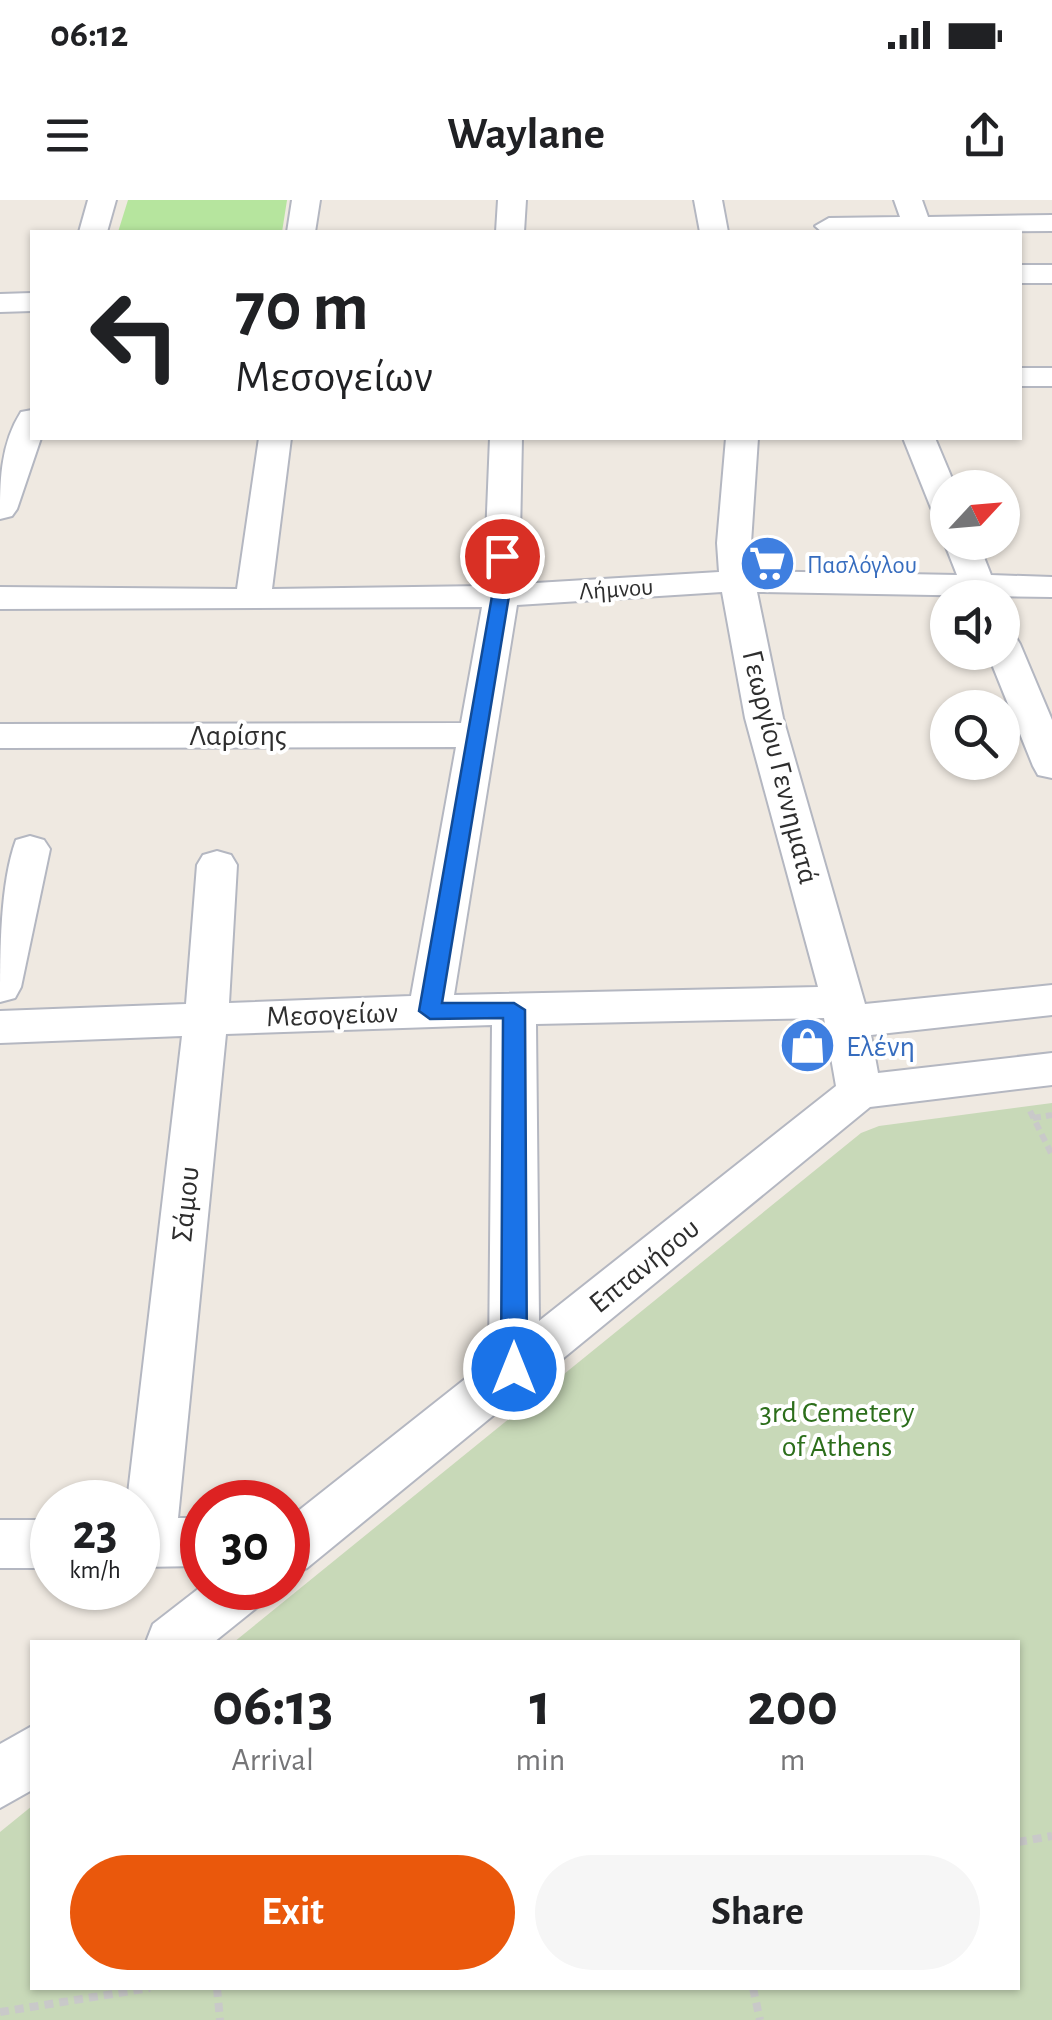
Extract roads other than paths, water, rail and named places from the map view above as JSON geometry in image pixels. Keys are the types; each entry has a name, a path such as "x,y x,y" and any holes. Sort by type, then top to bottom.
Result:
{"street":[{"path":"94,230 102,200"},
{"path":"301,230 306,200"},
{"path":"510,230 512,200"},
{"path":"708,200 714,230"},
{"path":"828,219 913,212 1010,212 1052,224"},
{"path":"1022,274 1052,274"},
{"path":"0,303 30,302"},
{"path":"1022,378 1052,377"},
{"path":"0,509 30,425"},
{"path":"253,600 275,440"},
{"path":"430,1011 500,596 506,440"},
{"name":"Γεωργίου Γεννηματά","path":"742,440 734,543 737,581 764,718 845,1012 859,1092"},
{"path":"920,440 932,470"},
{"name":"Λήμνου","path":"0,598 253,600 500,596 737,581 930,590"},
{"name":"Λήμνου","path":"1020,589 1052,587"},
{"path":"1013,670 1052,766"},
{"name":"Λαρίσης","path":"0,736 476,734"},
{"path":"0,987 30,850"},
{"name":"Σάμου","path":"151,1480 206,1018 216,865"},
{"name":"Μεσογείων","path":"0,1026 430,1011 845,1012 1052,1000"},
{"path":"514,1010 514,1369"},
{"path":"859,1092 1052,1069"},
{"name":"Επτανήσου","path":"310,1530 859,1092"},
{"path":"0,1544 30,1544"},
{"path":"175,1640 213,1610"},
{"path":"0,1780 30,1756"}],"place":[{"name":"Πασλόγλου","path":"768,564"},
{"name":"Ελένη","path":"807,1046"}],"park label":[{"name":"3rd Cemetery of Athens","path":"837,1429"}]}
